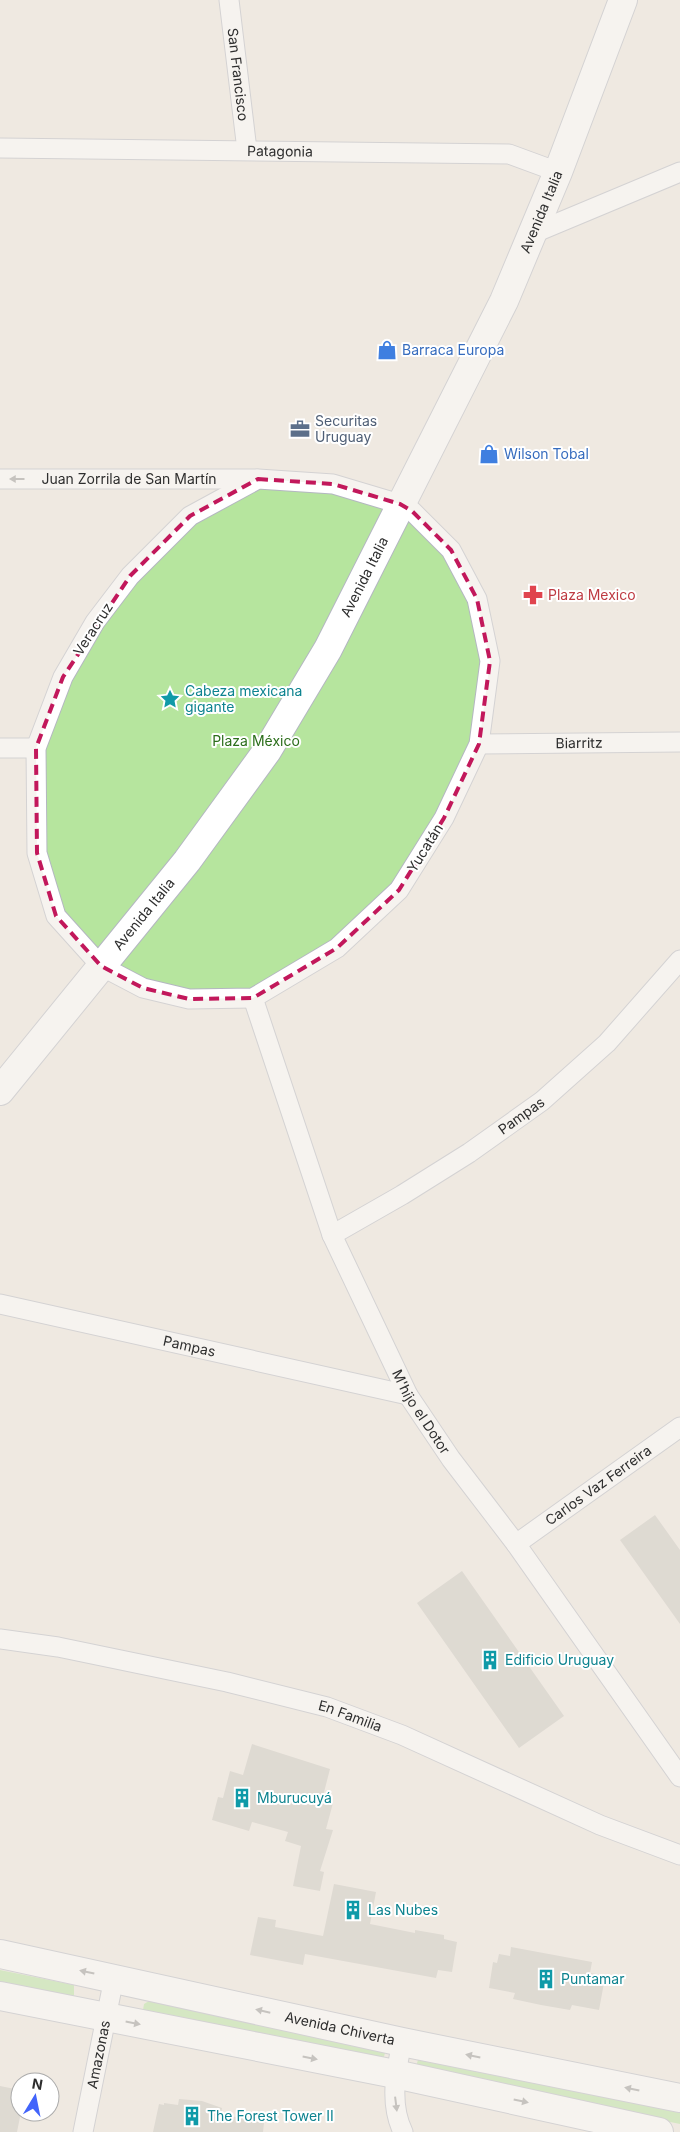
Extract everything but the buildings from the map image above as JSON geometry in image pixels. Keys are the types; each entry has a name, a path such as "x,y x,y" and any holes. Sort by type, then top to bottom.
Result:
{"street":[{"name":"San Francisco","path":"229,0 247,150"},
{"name":"Avenida Italia","path":"0,1091 187,861 267,751 328,648 504,301 558,172 623,0"},
{"name":"Patagonia","path":"0,148 509,154 558,172"},
{"path":"534,232 680,172"},
{"name":"Juan Zorrila de San Martín","path":"0,479 258,479"},
{"path":"258,479 333,484 400,504"},
{"name":"Veracruz","path":"102,966 56,916 53,907 37,853 36,748 63,677 95,622 130,576 190,516 258,479"},
{"name":"Yucatán","path":"102,966 143,988 189,999 253,998 337,948 399,890 444,818 479,744 490,661 477,599 450,550 412,511 400,504"},
{"name":"Biarritz","path":"479,744 680,742"},
{"path":"0,748 36,748"},
{"name":"Pampas","path":"332,1236 469,1153 542,1101 607,1043 680,960"},
{"name":"M'hijo el Dotor","path":"253,998 332,1236 408,1395 451,1459 516,1544 680,1777"},
{"name":"Pampas","path":"0,1304 408,1395"},
{"name":"Carlos Vaz Ferreira","path":"516,1544 680,1426"},
{"name":"En Familia","path":"0,1638 58,1647 227,1682 327,1707 402,1735 600,1825 680,1855"},
{"name":"Avenida Chiverta","path":"0,1954 402,2042 680,2098"},
{"name":"Amazonas","path":"83,2132 114,1978"},
{"path":"0,1996 395,2074 659,2132"},
{"path":"402,2042 395,2074 394,2103 403,2132"}],"highlighted area":[{"path":"258,479 333,484 400,504 412,511 451,550 477,599 490,661 479,744 444,818 399,890 337,948 253,998 189,999 143,988 101,966 56,916 37,853 36,748 63,677 130,576 190,516"}],"green space":[{"name":"Plaza México","path":"258,479 400,504 451,550 490,661 479,744 399,890 337,948 253,998 143,988 56,916 37,853 36,748 95,622 190,516"},
{"path":"0,1970 74,1985 74,1995 71,1998 0,1984"},
{"path":"149,2001 381,2049 385,2053 383,2060 143,2010 144,2004"},
{"path":"421,2057 680,2111 680,2124 419,2070 416,2066"}],"place":[{"name":"Barraca Europa","path":"387,350"},
{"name":"Securitas Uruguay","path":"300,429"},
{"name":"Wilson Tobal","path":"489,454"},
{"name":"Plaza Mexico","path":"533,595"},
{"name":"Cabeza mexicana gigante","path":"170,699"},
{"name":"Edificio Uruguay","path":"490,1660"},
{"name":"Mburucuyá","path":"242,1798"},
{"name":"Las Nubes","path":"353,1910"},
{"name":"Puntamar","path":"546,1979"},
{"name":"The Forest Tower II","path":"192,2116"}]}
